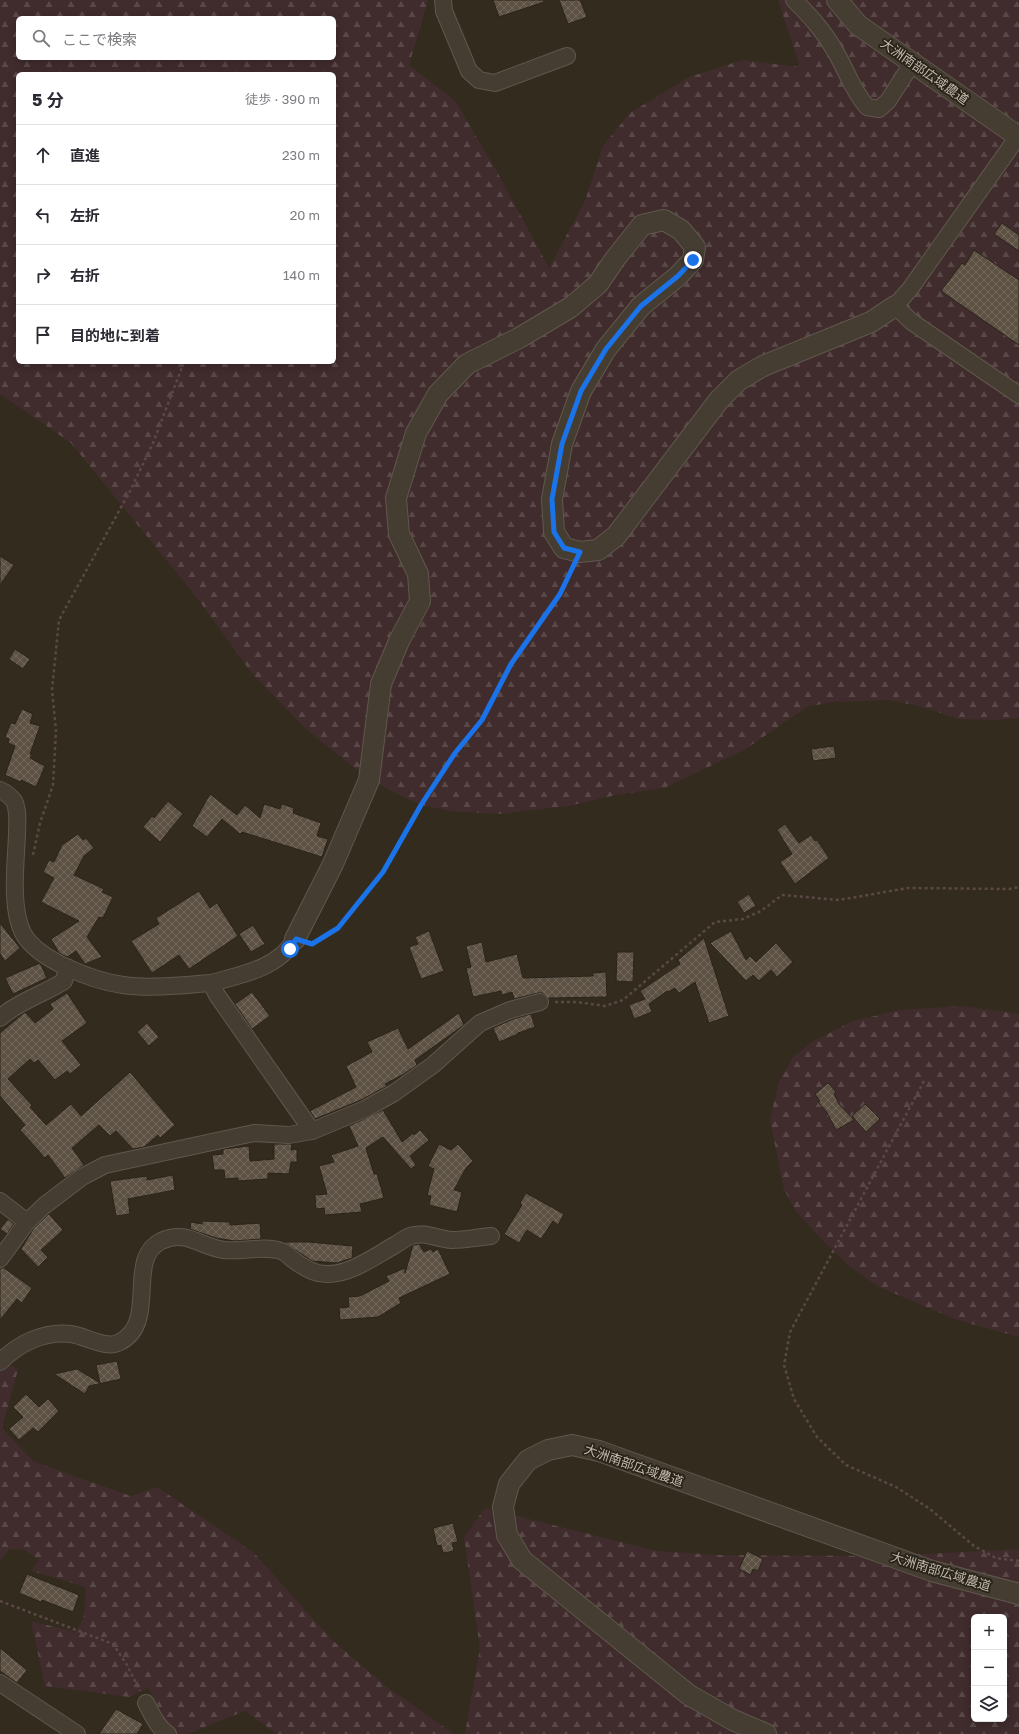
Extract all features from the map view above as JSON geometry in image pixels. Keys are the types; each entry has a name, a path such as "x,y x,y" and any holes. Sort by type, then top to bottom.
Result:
{"street":[{"path":"443,0 444,11 469,71 479,80 495,83 567,56"},
{"path":"794,0 814,20 835,50 856,94 868,107 879,108 888,101 913,62"},
{"name":"大洲南部広域農道","path":"837,0 858,25 1019,136"},
{"path":"0,790 14,801 17,814 15,888 18,918 24,934 35,947 48,957 91,977 123,985 165,986 211,983 241,975 271,964 290,949 296,939 333,864 369,780 381,684 399,641 420,601 418,574 399,534 396,498 416,433 438,394 467,364 519,338 571,307 598,284 615,259 642,225 664,220 681,230 695,247 693,260 678,276 641,306 606,349 581,391 562,444 552,499 554,532 564,548 580,552 598,550 616,536 719,400 739,380 763,366 871,322 894,306 910,289 1019,136"},
{"path":"894,306 912,322 1019,396"},
{"path":"0,1018 27,1001 47,992 64,981 68,967"},
{"path":"211,983 217,995 312,1131"},
{"path":"0,1259 27,1222 45,1205 82,1177 105,1165 254,1133 289,1135 312,1131 365,1109 394,1093 433,1065 480,1023 510,1010 540,1002"},
{"path":"0,1201 27,1222"},
{"path":"0,1362 28,1341 50,1334 71,1334 112,1345 120,1342 132,1333 139,1320 144,1268 149,1251 159,1242 171,1237 185,1237 223,1250 272,1249 283,1251 310,1271 326,1274 341,1272 359,1265 410,1236 426,1234 442,1239 454,1240 491,1236"},
{"name":"大洲南部広域農道","path":"766,1734 733,1720 689,1695 522,1560 507,1535 503,1506 509,1484 528,1460 548,1450 572,1445 599,1451 932,1571 1019,1594"},
{"path":"0,1683 77,1734"},
{"path":"146,1703 163,1731 168,1734"}],"path":[{"path":"16,865 24,864 32,856 40,823 54,785 56,730 52,690 58,620 130,491 146,457 183,364"},
{"path":"296,939 312,944 338,928 383,872 421,805 455,753 482,720 511,664 560,594 580,552"},
{"path":"540,1002 577,1002 605,1006 623,1000 715,922 743,919 761,911 782,895 839,900 908,888 1019,888"},
{"path":"924,1081 790,1332 784,1365 794,1399 817,1437 846,1465 896,1487 930,1509 974,1546 996,1558 1019,1561"},
{"path":"0,1601 113,1644 127,1665 146,1703"}],"green space":[{"path":"0,0 428,0 409,65 455,101 496,170 549,268 585,201 603,146 630,113 689,77 742,60 800,67 778,0 1019,0 1019,718 994,720 958,719 923,707 890,700 832,702 807,707 744,750 664,788 616,795 568,806 498,814 450,811 421,805 391,791 355,768 306,729 250,671 198,599 71,443 0,394"},
{"path":"962,1006 1019,1014 1019,1337 957,1320 879,1287 848,1265 822,1240 796,1211 784,1189 770,1120 779,1081 793,1057 812,1042 853,1021 901,1010"},
{"path":"0,1360 18,1369 2,1428 34,1462 131,1496 157,1487 253,1552 331,1639 387,1687 454,1734 277,1734 245,1711 187,1734 167,1734 171,1729 148,1688 129,1697 45,1686 31,1621 76,1632 84,1617 86,1587 31,1571 39,1560 24,1549 9,1550 0,1561"},
{"path":"485,1508 657,1551 720,1555 889,1556 1019,1549 1019,1734 465,1734 480,1648 464,1537"}],"building":[{"path":"493,0 543,0 544,2 499,17"},
{"path":"559,0 580,0 587,17 568,24"},
{"path":"1002,223 1019,235 1019,251 994,234"},
{"path":"974,250 1019,280 1019,345 941,291 962,263 965,265"},
{"path":"0,556 14,565 0,585"},
{"path":"15,649 30,659 23,669 9,659"},
{"path":"22,709 33,714 30,723 40,726 30,754 32,755 30,758 45,766 36,787 5,775 15,746 8,743 9,739 5,737 11,723 15,724"},
{"path":"834,746 836,758 813,761 811,749"},
{"path":"210,794 237,815 245,805 260,818 264,804 280,809 282,804 294,808 293,813 321,823 317,836 328,839 322,857 242,832 240,834 222,819 207,837 192,826"},
{"path":"168,801 183,814 160,842 143,827 152,816 154,818"},
{"path":"785,824 799,843 811,835 815,841 817,840 829,858 795,884 780,862 792,854 777,830"},
{"path":"78,834 83,840 86,838 94,848 84,856 74,875 104,889 102,892 113,897 103,918 99,917 87,937 102,957 85,964 76,951 67,957 59,953 51,939 79,921 41,902 54,878 43,872 49,860 54,862 62,845"},
{"path":"199,891 210,908 217,903 238,936 189,969 179,955 152,973 131,941 159,924 156,918"},
{"path":"749,894 756,906 744,913 737,902"},
{"path":"0,923 20,948 5,961 0,954"},
{"path":"253,925 265,944 251,952 239,934"},
{"path":"429,931 444,971 421,979 409,947 418,944 415,937"},
{"path":"731,931 746,960 750,956 756,962 776,943 793,962 777,977 771,970 759,981 753,975 746,981 710,943"},
{"path":"704,938 729,1016 709,1023 695,982 679,993 675,988 668,992 667,991 649,1004 652,1012 634,1019 629,1005 645,999 640,991 680,964 678,960"},
{"path":"482,942 486,962 517,954 523,978 593,976 593,973 606,972 607,997 548,998 543,993 538,993 514,999 512,992 502,995 501,991 473,997 466,968 471,967 466,946"},
{"path":"617,952 634,952 633,982 616,981"},
{"path":"40,963 47,978 13,994 5,978"},
{"path":"252,992 270,1016 252,1029 235,1004"},
{"path":"67,993 87,1023 62,1041 81,1065 70,1074 67,1071 55,1080 38,1060 34,1063 30,1059 8,1079 32,1105 30,1107 46,1125 71,1104 81,1116 130,1072 175,1125 160,1138 158,1135 144,1147 133,1149 116,1131 110,1136 99,1125 72,1148 84,1165 65,1178 48,1155 45,1158 20,1130 25,1125 0,1096 0,1033 25,1012 35,1023 53,1009 50,1004"},
{"path":"459,1013 464,1025 415,1060 417,1065 385,1084 387,1086 361,1100 315,1119 310,1111 356,1087 346,1066 372,1052 367,1042 398,1028 408,1049"},
{"path":"531,1014 535,1027 499,1042 493,1028 513,1019"},
{"path":"147,1023 159,1037 149,1046 137,1032"},
{"path":"828,1083 836,1092 834,1094 839,1104 854,1120 836,1130 826,1111 818,1102 820,1101 815,1094"},
{"path":"865,1104 880,1119 866,1132 852,1116"},
{"path":"383,1110 402,1142 413,1133 414,1135 420,1130 429,1140 410,1156 416,1165 411,1169 383,1137 366,1148 374,1174 377,1174 384,1198 360,1204 362,1212 325,1215 324,1208 316,1209 315,1195 327,1194 319,1166 334,1162 331,1155 358,1146 349,1126"},
{"path":"274,1144 292,1144 291,1150 297,1149 297,1162 291,1162 289,1174 268,1173 268,1179 238,1181 238,1178 225,1179 224,1170 214,1170 212,1155 223,1154 223,1149 249,1146 250,1161 274,1159"},
{"path":"439,1144 451,1150 458,1144 473,1161 466,1168 454,1190 462,1192 457,1212 429,1205 431,1196 427,1195 434,1169 428,1166"},
{"path":"173,1175 175,1190 128,1199 130,1214 116,1216 110,1181 147,1176 147,1180"},
{"path":"526,1193 564,1214 558,1225 553,1221 541,1239 527,1230 519,1243 504,1234 522,1205 520,1203"},
{"path":"49,1214 63,1230 41,1250 48,1257 38,1267 21,1249 34,1228"},
{"path":"8,1219 14,1224 7,1234 0,1229"},
{"path":"202,1221 230,1222 230,1225 260,1223 261,1239 235,1241 216,1238 190,1229 191,1222 202,1224"},
{"path":"284,1242 309,1242 353,1246 352,1258 337,1263 312,1261"},
{"path":"419,1244 424,1252 431,1249 433,1252 438,1249 450,1274 399,1298 401,1303 378,1317 340,1320 339,1308 349,1307 348,1297 360,1296 389,1281 386,1276 405,1268 405,1273 413,1245"},
{"path":"0,1268 4,1268 32,1288 22,1303 17,1299 0,1320"},
{"path":"117,1361 121,1379 89,1386 85,1394 54,1374 77,1369 100,1383 96,1365"},
{"path":"26,1394 39,1407 48,1399 59,1411 38,1432 33,1428 19,1440 9,1429 23,1417 13,1407"},
{"path":"453,1523 458,1542 452,1543 454,1551 443,1553 441,1545 437,1546 433,1528"},
{"path":"747,1551 763,1559 758,1571 753,1569 751,1575 739,1569"},
{"path":"27,1574 79,1595 73,1612 19,1593"},
{"path":"0,1648 27,1670 17,1683 0,1671"},
{"path":"116,1709 143,1724 137,1734 99,1734"}],"route":[{"path":"290,949 296,939 312,944 338,928 383,872 421,805 455,753 482,720 511,664 560,594 580,552 564,548 554,532 552,499 562,444 581,391 606,349 641,306 678,276 693,260"}]}
